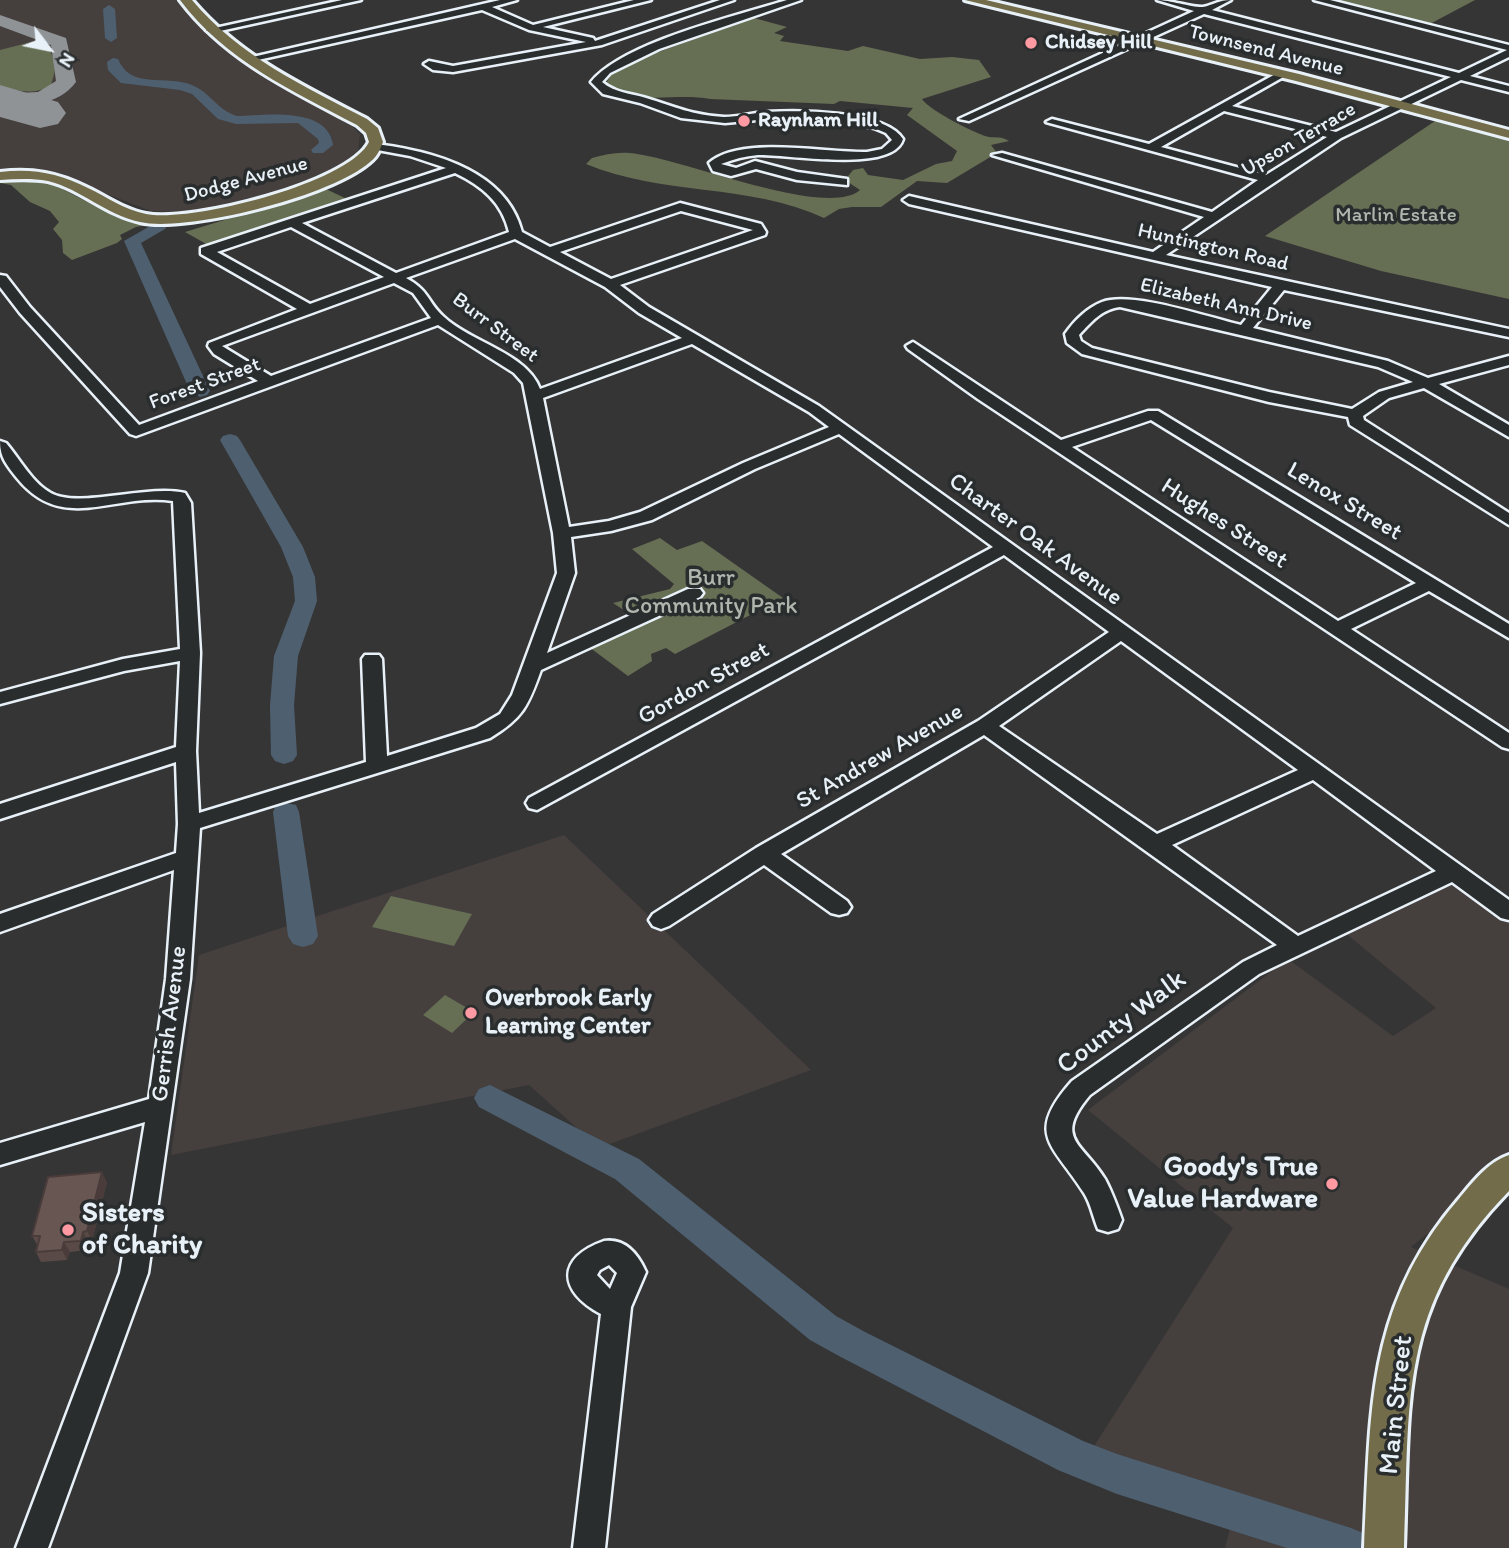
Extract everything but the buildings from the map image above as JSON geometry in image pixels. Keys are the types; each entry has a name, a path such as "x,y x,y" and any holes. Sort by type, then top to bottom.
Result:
{"main road":[{"path":"187,0 211,30 249,60 284,82 362,122 373,131 376,147"},
{"name":"Townsend Avenue","path":"971,0 1281,74 1509,134"},
{"name":"Dodge Avenue","path":"0,176 47,176 135,217 155,220 189,219 224,212 340,175 358,165 376,147"},
{"name":"Main Street","path":"1384,1548 1394,1386 1406,1321 1419,1286 1450,1234 1509,1169"}],"street":[{"path":"211,30 334,2 356,0"},
{"path":"466,0 532,28 598,43"},
{"path":"249,60 512,0"},
{"path":"532,28 646,0"},
{"path":"429,64 441,69 453,69 598,43 729,0"},
{"path":"769,152 755,165 733,173 715,166 717,160 728,156 769,152 874,157 887,153 898,141 888,129 876,124 817,117 776,116 725,120 671,113 643,100 607,92 597,85 597,79 617,64 649,50 796,0"},
{"path":"1162,0 1509,89"},
{"path":"965,119 1226,0"},
{"path":"1319,0 1509,51"},
{"name":"Upson Terrace","path":"1155,256 1337,136 1509,51"},
{"path":"1151,148 1281,74"},
{"path":"1223,107 1337,136"},
{"path":"1052,122 1268,179"},
{"path":"376,147 421,153 455,169 496,194 511,215 516,234"},
{"path":"998,155 1214,216"},
{"path":"755,165 804,178 843,183"},
{"path":"306,308 206,251 455,169"},
{"name":"Huntington Road","path":"909,200 1281,285 1509,333"},
{"path":"548,251 680,207 757,227 760,232 610,284"},
{"path":"290,222 395,278"},
{"name":"Charter Oak Avenue","path":"516,234 610,284 644,310 814,409 1509,912"},
{"name":"Burr Street","path":"395,278 516,234"},
{"path":"270,382 216,349 216,343 306,308 395,278"},
{"name":"Burr Street","path":"189,824 483,733 502,723 522,695 564,584 566,562 562,533 535,396 526,377 514,365 439,320 418,290 395,278"},
{"name":"Forest Street","path":"1,279 25,310 136,431 439,320"},
{"path":"1244,331 1281,285"},
{"name":"Elizabeth Ann Drive","path":"1355,414 1269,397 1087,351 1073,343 1071,337 1095,309 1114,302 1130,303 1384,364 1426,384 1509,432"},
{"path":"535,396 693,339"},
{"name":"Hughes Street","path":"913,346 984,396 1509,742"},
{"path":"1509,360 1384,395 1355,414 1356,422 1509,520"},
{"name":"Lenox Street","path":"1061,446 1153,414 1509,632"},
{"path":"562,533 611,526 646,516 749,466 840,428"},
{"name":"Gerrish Avenue","path":"0,446 44,497 78,503 164,493 179,497 183,503 190,653 186,751 189,824 177,979 161,1106 134,1273 32,1548"},
{"name":"Gordon Street","path":"537,803 1005,548"},
{"path":"1338,628 1430,583"},
{"path":"532,667 694,593"},
{"name":"St Andrew Avenue","path":"661,920 764,854 985,726 1121,632"},
{"path":"0,698 123,665 190,653"},
{"path":"372,659 377,765"},
{"path":"985,726 1155,844 1293,945"},
{"path":"0,812 186,751"},
{"path":"1155,844 1315,771"},
{"path":"764,854 839,907"},
{"path":"0,923 186,858"},
{"name":"County Walk","path":"1108,1220 1096,1187 1060,1144 1057,1133 1060,1115 1069,1100 1081,1088 1251,968 1293,945 1454,872"},
{"path":"0,1154 161,1106"},
{"path":"589,1548 616,1307"}],"shaded area":[{"path":"0,0 180,0 209,34 242,61 265,77 350,124 360,134 358,152 350,161 323,177 230,206 186,212 151,211 54,174 0,173"},
{"name":"Overbrook Early Learning Center","path":"564,835 811,1070 607,1145 577,1128 529,1085 171,1155 199,955"},
{"path":"1455,882 1509,922 1509,1169 1411,1247 1509,1289 1509,1548 1225,1548 1238,1496 1089,1454 1233,1228 1088,1110 1288,959 1393,1036 1436,1008 1344,932"}],"green space":[{"path":"1330,0 1475,0 1428,25"},
{"path":"754,18 787,27 774,33 784,36 780,41 848,51 863,46 920,59 952,57 979,60 991,77 922,99 963,127 982,135 1009,141 991,145 997,153 947,183 917,181 881,207 839,209 824,218 766,199 645,181 586,164 592,158 629,153 785,192 816,197 842,197 860,190 845,180 853,170 863,168 868,175 903,180 936,164 952,161 957,151 907,115 913,108 840,101 834,104 643,97 617,92 605,85 614,70 633,61"},
{"path":"31,42 45,44 54,59 51,85 32,91 0,86 0,50"},
{"name":"Marlin Estate","path":"1438,119 1509,139 1509,299 1381,271 1265,236"},
{"path":"19,179 53,184 114,216 152,224 136,227 120,235 122,239 117,243 72,260 63,253 62,240 53,229 59,222 50,211 30,202 11,185 0,183 0,180"},
{"path":"326,189 349,200 208,245 185,232"},
{"name":"Burr Community Park","path":"660,538 677,550 702,541 783,598 675,654 666,648 651,654 652,661 628,676 589,647 639,620 613,603 670,589 674,584 632,549"},
{"path":"391,896 472,914 454,946 372,927"},
{"path":"445,995 474,1012 452,1033 423,1015"}],"waterway":[{"path":"109,9 111,38"},
{"path":"113,62 114,70 126,80 182,86 197,91 223,116 236,120 301,119 325,137 326,145 318,150"},
{"path":"159,226 132,241 200,391"},
{"path":"230,440 292,547 304,577 306,601 286,656 282,705 284,755"},
{"path":"286,812 303,936"},
{"path":"490,1098 627,1169 823,1328 852,1344 1072,1456 1117,1474 1351,1548"}],"taxiway":[{"path":"0,20 60,42 66,82 60,89 44,96 27,100 0,100"}],"runway":[{"path":"0,100 40,113"}],"place":[{"name":"Chidsey Hill","path":"1031,43"},
{"name":"Raynham Hill","path":"744,121"},
{"name":"Overbrook Early Learning Center","path":"471,1013"},
{"name":"Goody's True Value Hardware","path":"1332,1184"},
{"name":"Sisters of Charity","path":"68,1230"}]}
